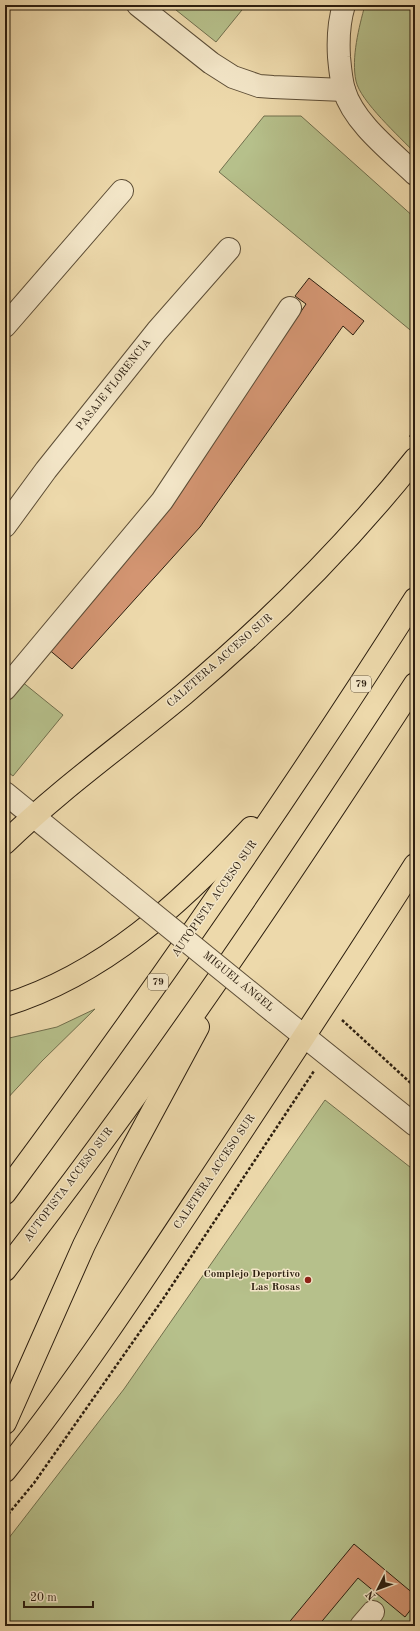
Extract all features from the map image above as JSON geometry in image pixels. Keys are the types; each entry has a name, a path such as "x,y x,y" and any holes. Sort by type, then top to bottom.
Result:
{"main road":[{"name":"CALETERA ACCESO SUR","path":"5,844 33,816 182,696 265,623 310,579 353,532 415,459"},
{"name":"AUTOPISTA ACCESO SUR","path":"5,1192 129,1023 218,896 415,599"},
{"name":"AUTOPISTA ACCESO SUR","path":"5,1270 105,1138 249,933 415,684"},
{"path":"5,1005 50,989 76,976 106,958 145,930 200,881 272,806 305,767"},
{"name":"CALETERA ACCESO SUR","path":"5,1472 37,1432 107,1333 305,1037 415,865"},
{"path":"5,1423 62,1292 107,1198 249,933"}],"street":[{"path":"138,5 211,63 233,78 259,86 344,90"},
{"path":"344,5 340,27 339,48 340,69 344,90 353,108 369,130 415,174"},
{"path":"5,326 122,191"},
{"name":"PASAJE FLORENCIA","path":"5,526 46,470 157,331 229,249"},
{"path":"5,689 162,501 290,308"},
{"name":"MIGUEL ÁNGEL","path":"5,794 415,1125"}],"path":[{"path":"326,1005 415,1087"}],"green space":[{"path":"180,5 246,5 216,42 176,10"},
{"path":"365,5 415,5 415,153 372,108 359,89 356,81 354,63 355,53"},
{"path":"264,116 301,116 415,218 415,334 219,172"},
{"path":"5,668 63,715 13,776 5,770"},
{"path":"95,1009 42,1061 5,1101 5,1039 57,1027"},
{"name":"Complejo Deportivo Las Rosas","path":"325,1100 415,1171 415,1626 5,1626 5,1543 124,1389"}],"building":[{"path":"309,278 364,321 353,335 343,326 200,527 72,669 47,648 172,504 306,304 295,296"},
{"path":"354,1544 415,1595 415,1604 405,1617 358,1578 318,1626 286,1626"}],"place":[{"name":"Complejo Deportivo Las Rosas","path":"308,1280"}]}
